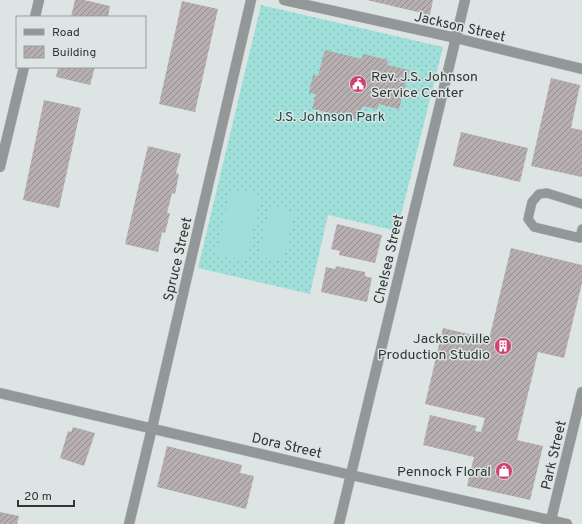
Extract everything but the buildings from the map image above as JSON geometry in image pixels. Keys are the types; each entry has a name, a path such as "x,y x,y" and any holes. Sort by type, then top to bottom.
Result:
{"street":[{"path":"35,16 40,0"},
{"name":"Spruce Street","path":"129,524 251,0"},
{"name":"Jackson Street","path":"284,0 456,38 582,69"},
{"name":"Chelsea Street","path":"339,524 465,0"},
{"path":"0,167 24,68"},
{"name":"Park Street","path":"551,522 582,392"},
{"name":"Dora Street","path":"0,393 551,522 567,524"}],"lane":[{"path":"582,204 547,193 539,194 532,202 528,219 534,227 580,238 582,229"}],"green space":[{"name":"J.S. Johnson Park","path":"261,5 443,47 397,231 328,215 310,294 198,268"},
{"path":"231,190 261,196 246,261 216,254"},
{"path":"270,207 295,212 283,262 258,256"}],"place":[{"name":"Rev. J.S. Johnson Service Center","path":"358,84"},
{"name":"Jacksonville Production Studio","path":"503,346"},
{"name":"Pennock Floral","path":"504,471"}]}
